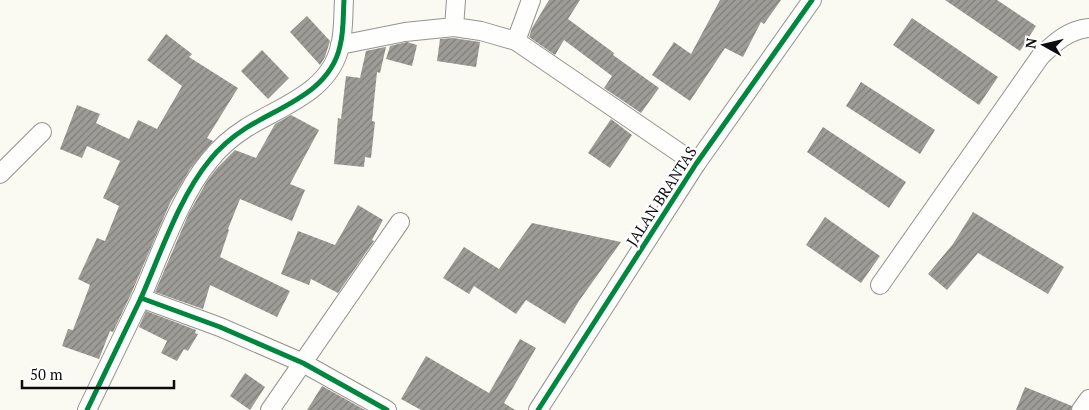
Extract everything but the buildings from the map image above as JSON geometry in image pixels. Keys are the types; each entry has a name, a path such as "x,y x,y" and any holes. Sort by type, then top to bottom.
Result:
{"street":[{"path":"87,410 141,298 187,195 209,162 232,138 304,95 318,84 332,66 340,45 344,0"},
{"path":"454,27 456,0"},
{"path":"516,41 531,0"},
{"name":"JALAN BRANTAS","path":"538,410 696,164 812,0"},
{"path":"340,45 405,32 454,27 481,31 516,41 696,164"},
{"path":"880,285 1040,57 1067,34 1079,29 1089,28"},
{"path":"0,174 42,132"},
{"path":"270,410 400,222"},
{"path":"141,298 220,326 303,363 387,410"},
{"path":"1081,410 1089,399"}],"cycle path":[{"path":"141,298 180,208 199,175 213,156 241,131 288,105 315,86 335,62 343,29 344,0"},
{"path":"538,410 696,164 812,0"},
{"path":"87,410 141,298 220,327 303,363 387,410"}]}
